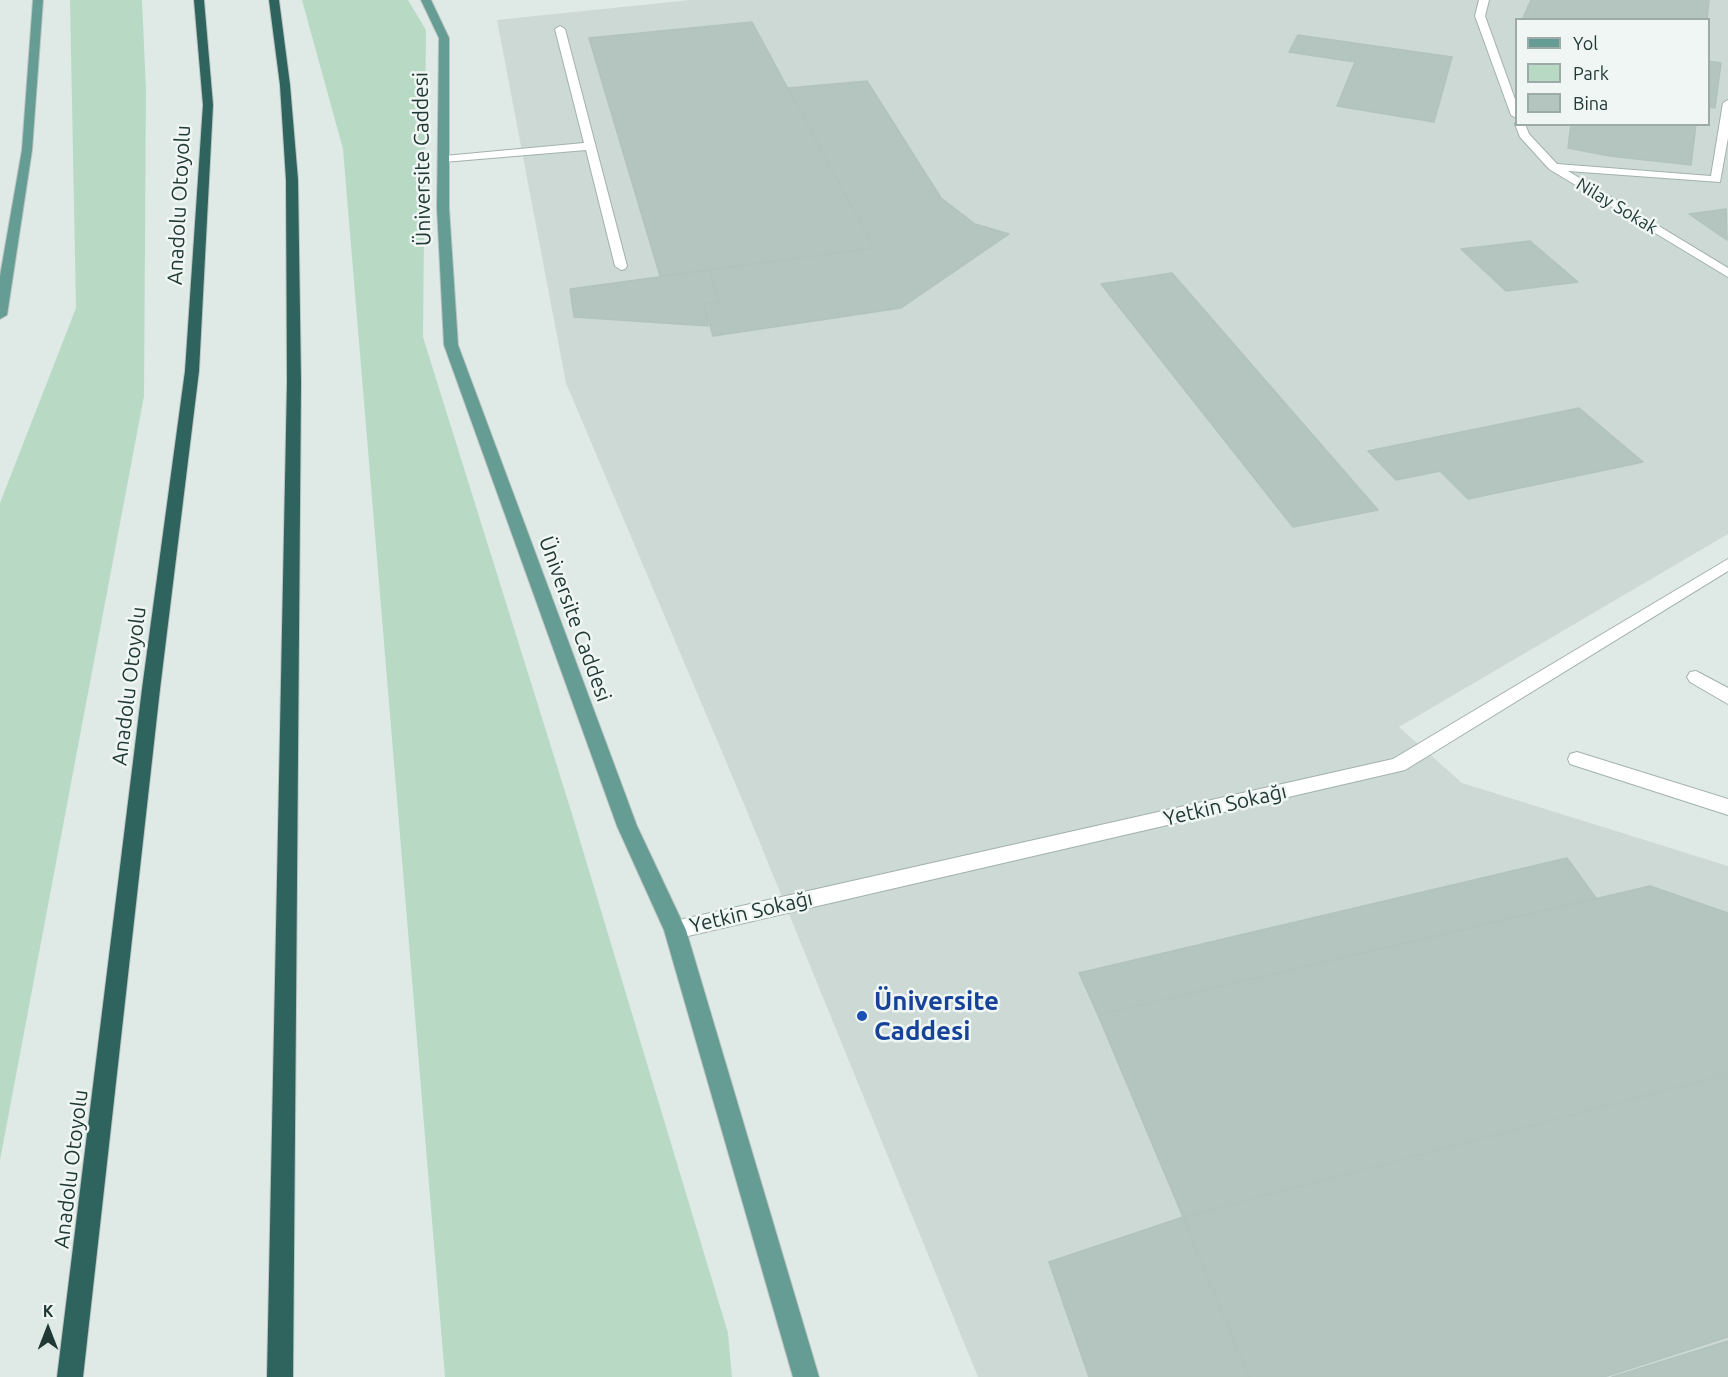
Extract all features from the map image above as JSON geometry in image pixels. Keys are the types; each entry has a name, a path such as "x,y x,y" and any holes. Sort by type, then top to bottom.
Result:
{"highway":[{"name":"Anadolu Otoyolu","path":"70,1377 151,689 192,371 208,105 199,0"},
{"path":"274,0 285,85 292,180 294,382 280,1377"}],"main road":[{"path":"0,315 27,150 38,0"},
{"name":"Üniversite Caddesi","path":"426,0 444,38 443,208 451,345 627,826 675,930 806,1377"}],"street":[{"path":"1484,0 1480,16 1515,112"},
{"path":"560,29 621,266"},
{"path":"1553,167 1716,180 1728,104"},
{"name":"Nilay Sokak","path":"1521,126 1524,135 1553,167 1728,273"},
{"path":"444,159 590,146"},
{"name":"Yetkin Sokağı","path":"675,930 1398,765 1728,564"},
{"path":"1696,677 1728,697"},
{"path":"1577,759 1728,807"}],"shaded area":[{"path":"690,0 1728,0 1728,534 1399,727 1462,783 1728,866 1728,1377 978,1377 744,804 566,383 497,20"}],"green space":[{"path":"70,0 142,0 146,90 144,396 0,1160 0,503 76,308"},
{"path":"302,0 408,0 426,30 423,337 572,814 728,1333 732,1377 445,1377 343,149"}],"building":[{"path":"1531,0 1709,0 1707,18 1523,18"},
{"path":"752,22 874,248 660,276 589,38"},
{"path":"1298,35 1452,57 1434,122 1337,106 1355,62 1289,52"},
{"path":"1710,61 1721,63 1715,108 1710,107"},
{"path":"867,81 941,198 975,224 1009,234 901,308 713,336 704,304 720,302 710,270 874,248 788,88"},
{"path":"1571,126 1696,126 1691,165 1610,156 1568,148"},
{"path":"1726,209 1727,240 1689,214"},
{"path":"1530,241 1578,282 1506,291 1461,249"},
{"path":"710,270 720,302 704,304 708,326 574,317 570,289"},
{"path":"1172,273 1378,510 1293,527 1101,284"},
{"path":"1579,408 1643,462 1468,499 1440,471 1396,480 1368,451"},
{"path":"1567,858 1596,898 1098,1015 1079,973"},
{"path":"1650,886 1728,913 1728,1074 1183,1217 1098,1015"},
{"path":"1728,1074 1728,1337 1604,1377 1249,1377 1183,1217"},
{"path":"1183,1217 1249,1377 1089,1377 1049,1262"},
{"path":"1728,1341 1728,1377 1612,1377"}],"place":[{"name":"Üniversite Caddesi","path":"862,1016"}]}
